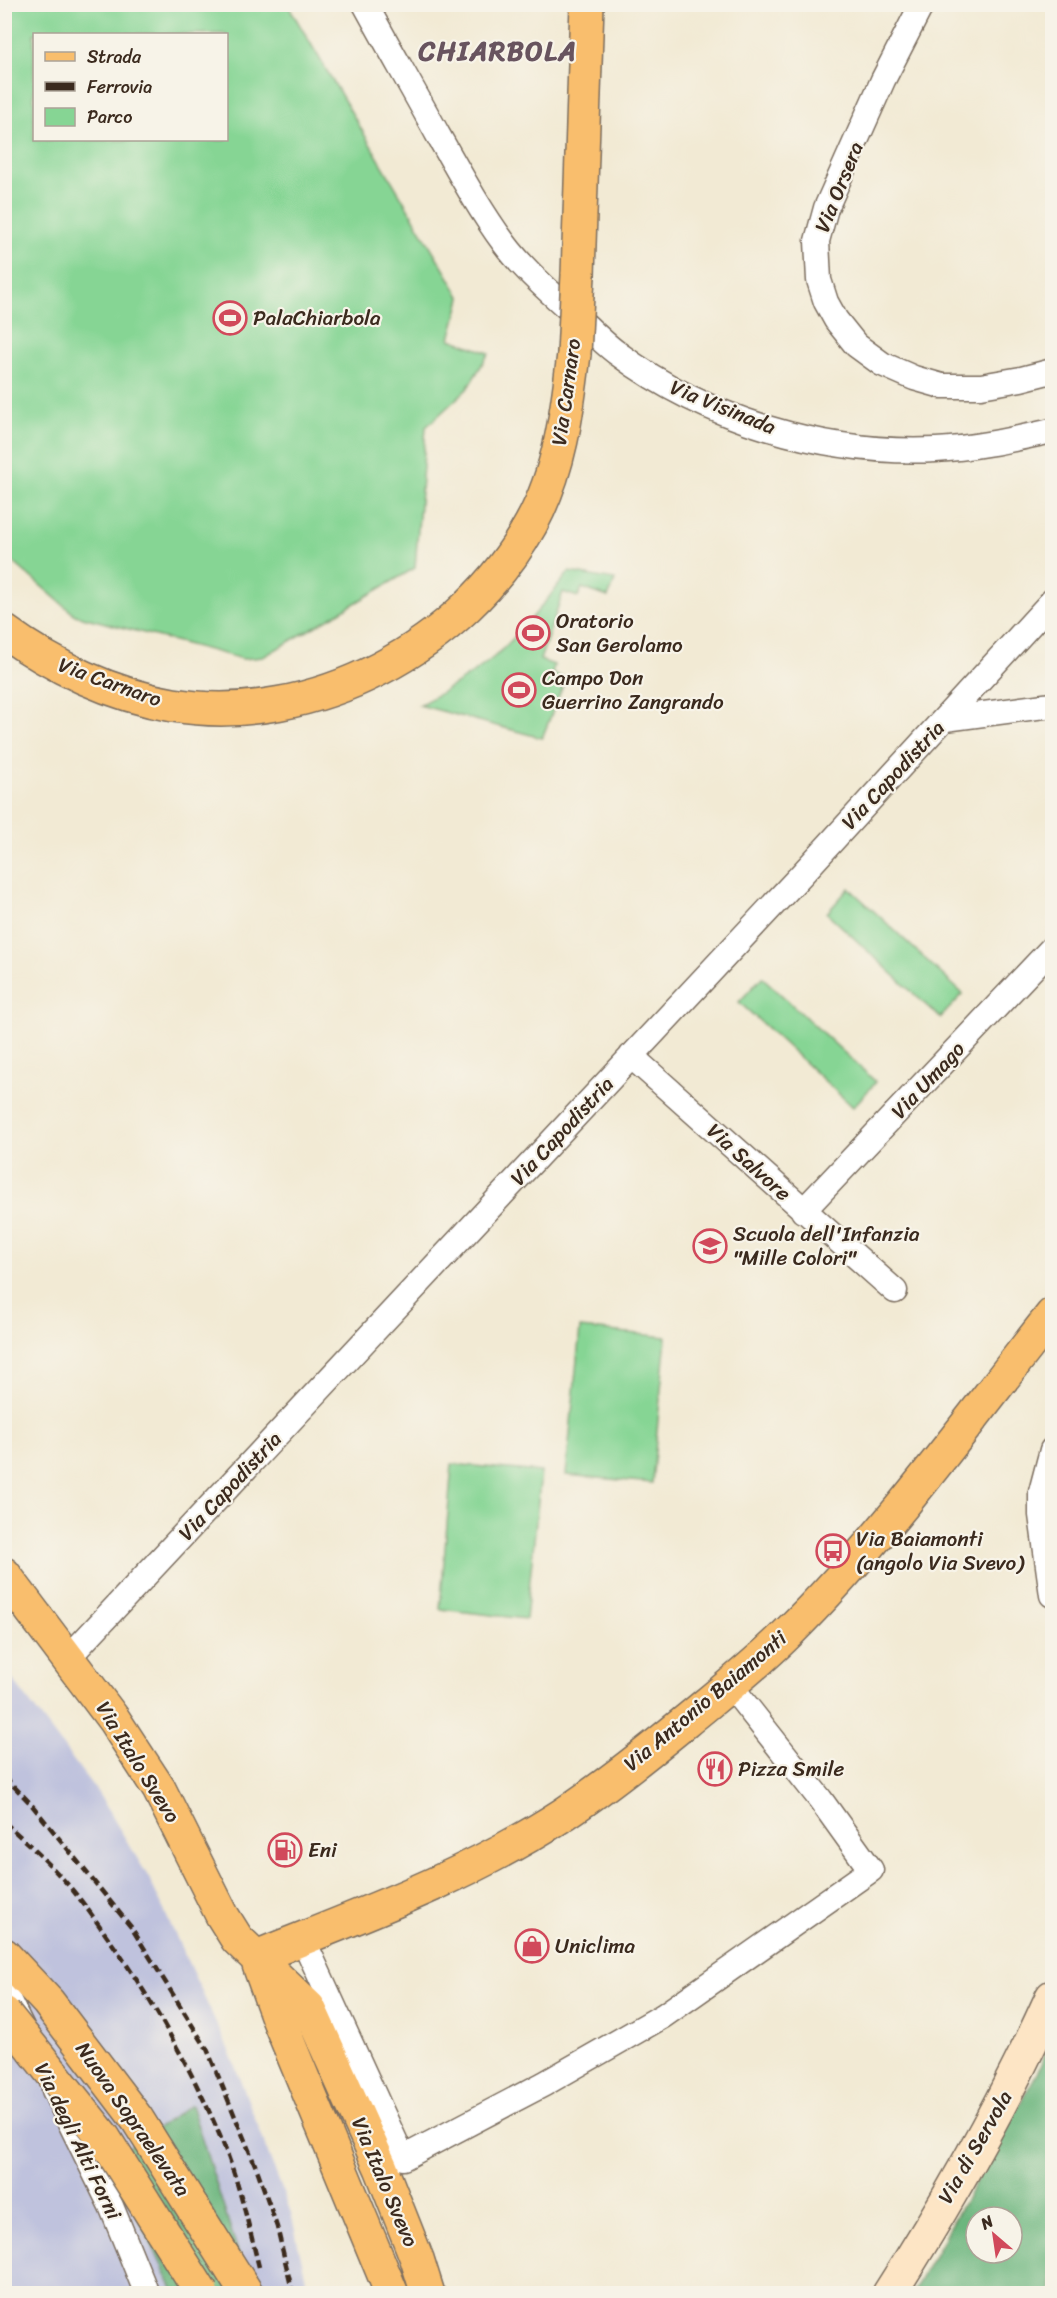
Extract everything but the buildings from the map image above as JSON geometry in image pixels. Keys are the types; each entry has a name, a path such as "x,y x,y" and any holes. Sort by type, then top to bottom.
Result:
{"main road":[{"name":"Via Carnaro","path":"4,630 51,662 127,693 173,705 220,708 270,705 323,693 367,675 410,651 449,623 484,589 531,524 550,482 566,422 574,354 578,275 587,4"},
{"name":"Via Antonio Baiamonti","path":"256,1958 371,1913 490,1857 564,1814 648,1753 788,1633 842,1575 891,1518 1053,1315"},
{"name":"Via Italo Svevo","path":"4,1574 114,1720 159,1789 222,1915 237,1939 309,2008 381,2168 417,2259 428,2294"},
{"name":"Nuova Sopraelevata","path":"4,1954 48,2002 137,2119 247,2294"},
{"name":"Via Italo Svevo","path":"256,1958 278,2018 392,2294"},
{"name":"Via di Servola","path":"889,2294 1017,2073 1053,1997"},
{"name":"Nuova Sopraelevata","path":"4,2013 104,2138 202,2294"}],"street":[{"name":"Via Visinada","path":"365,4 470,193 504,244 530,274 616,352 650,375 687,397 739,418 842,446 894,450 937,450 1003,442 1053,431"},
{"name":"Via Orsera","path":"922,4 883,80 826,208 817,241 819,280 826,302 836,320 856,345 882,364 914,378 942,386 981,386 1021,380 1053,371"},
{"name":"Via Capodistria","path":"68,1658 1053,601"},
{"path":"945,719 1053,705"},
{"name":"Via Umago","path":"803,1211 1053,948"},
{"name":"Via Salvore","path":"631,1056 895,1291"},
{"path":"1053,1450 1041,1492 1041,1515 1053,1595"},
{"path":"303,1939 403,2158 543,2084 663,2016 870,1870 820,1799 730,1685"},
{"name":"Via degli Alti Forni","path":"4,1991 111,2206 147,2294"}],"shaded area":[{"path":"4,1668 98,1793 149,1878 230,2053 291,2213 309,2293 251,2293 191,2106 111,2159 175,2293 5,2293"}],"green space":[{"name":"PalaChiarbola","path":"5,4 288,5 461,298 450,339 489,353 467,389 426,427 415,568 263,657 243,659 75,615 5,555"},
{"name":"Oratorio San Gerolamo","path":"569,572 615,580 608,597 582,588 578,597 563,592 540,660 554,665 552,674 566,678 542,738 419,705 458,683 494,657 524,627"},
{"path":"849,888 963,994 940,1018 827,913"},
{"path":"762,977 876,1082 853,1107 739,1002"},
{"path":"580,1328 666,1337 652,1483 566,1475"},
{"path":"452,1464 541,1472 526,1619 440,1609"},
{"path":"1052,2038 1052,2293 912,2294 1037,2073"},
{"path":"191,2105 251,2293 175,2293 111,2159"}],"railway":[{"path":"4,1776 31,1804 131,1927 207,2049 258,2172 277,2227 293,2294"},
{"path":"4,1822 68,1884 116,1949 159,2016 198,2087 226,2152 242,2201 259,2267"}],"place":[{"name":"PalaChiarbola","path":"230,318"},
{"name":"Oratorio San Gerolamo","path":"533,633"},
{"name":"Campo Don Guerrino Zangrando","path":"519,690"},
{"name":"Scuola dell'Infanzia \"Mille Colori\"","path":"710,1246"},
{"name":"Via Baiamonti (angolo Via Svevo)","path":"833,1551"},
{"name":"Pizza Smile","path":"715,1769"},
{"name":"Eni","path":"285,1850"},
{"name":"Uniclima","path":"532,1946"}],"district":[{"name":"CHIARBOLA","path":"498,51"}]}
